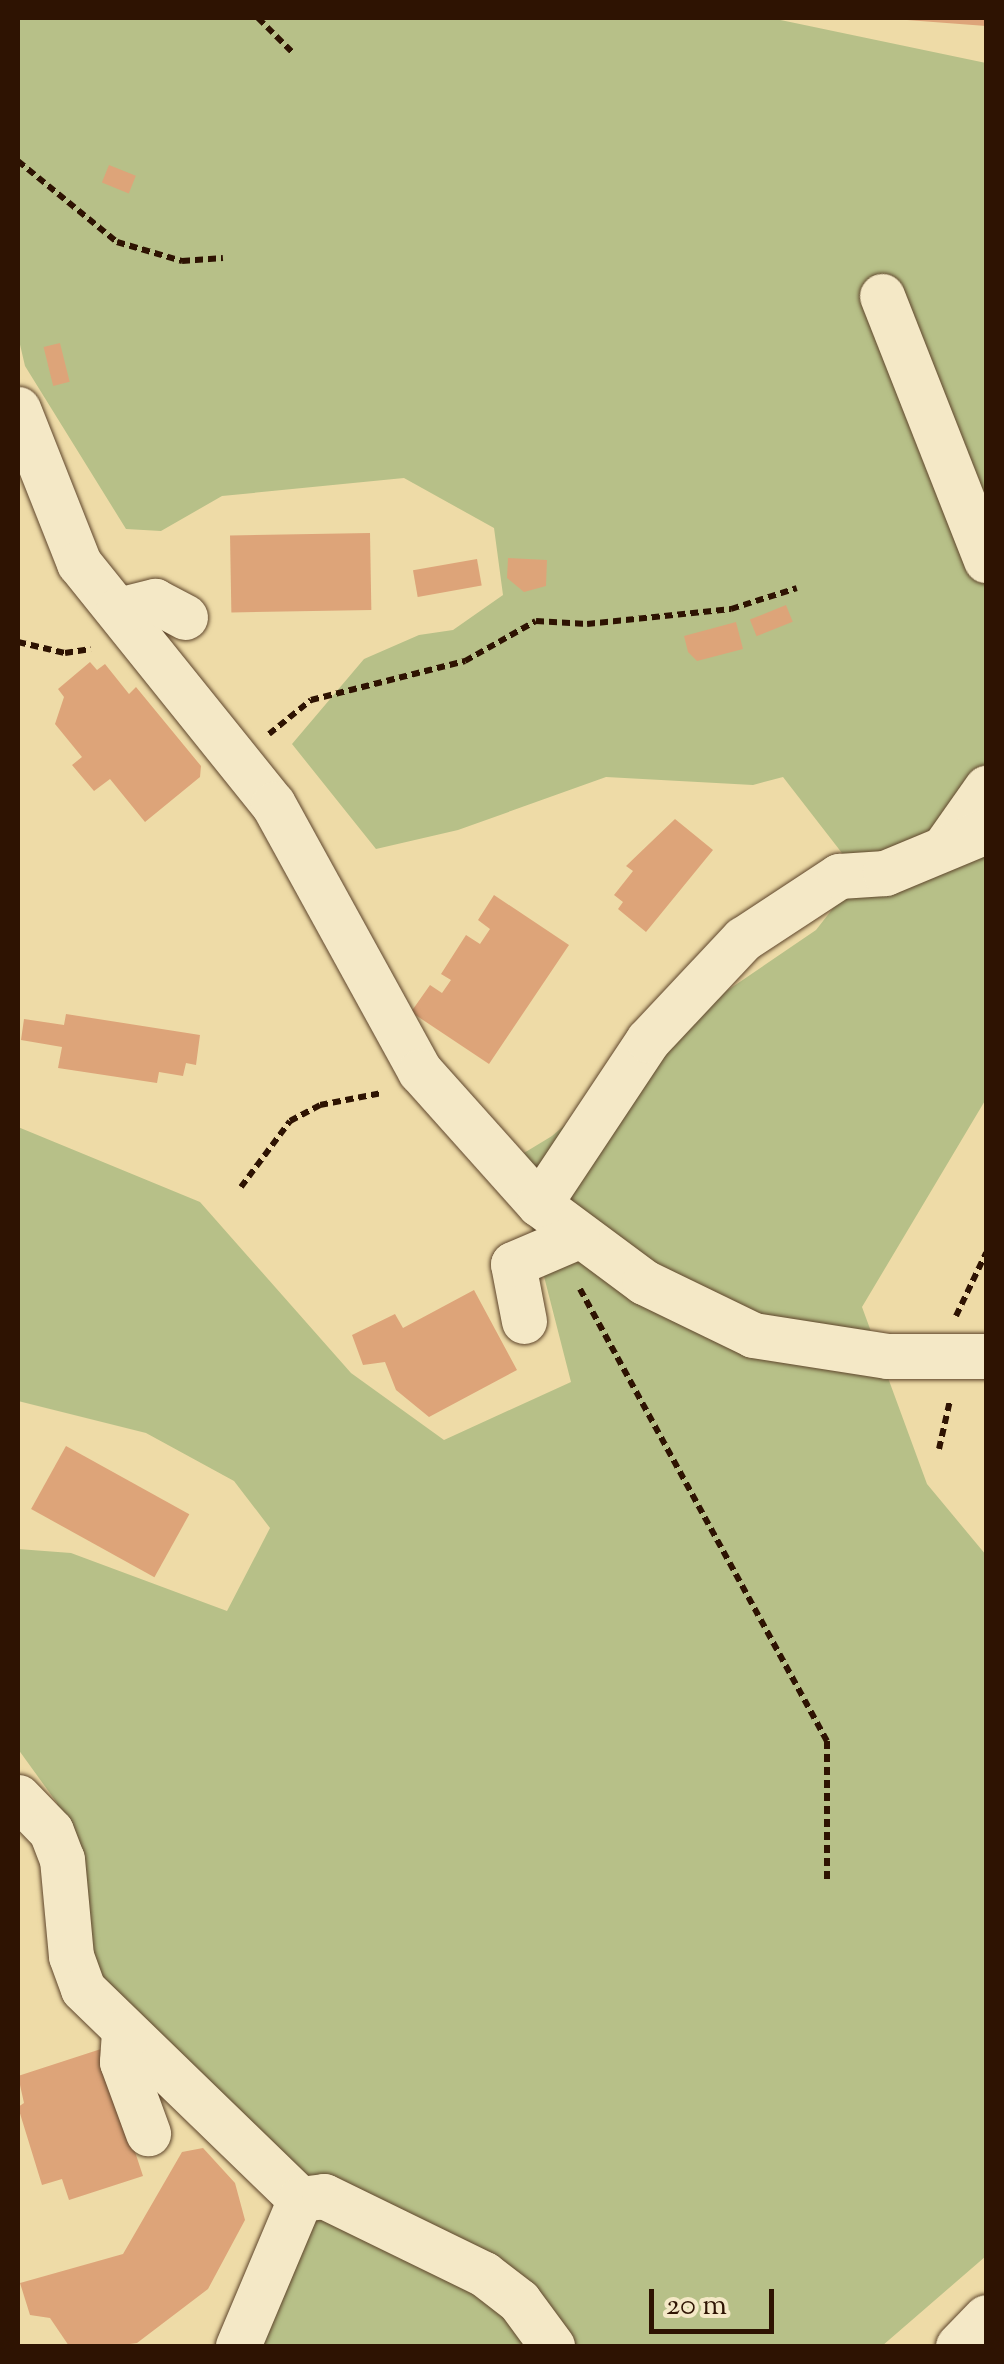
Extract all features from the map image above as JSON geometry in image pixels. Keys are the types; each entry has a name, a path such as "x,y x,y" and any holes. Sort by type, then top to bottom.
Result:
{"street":[{"path":"882,296 986,560"},
{"path":"18,410 80,563 273,804 426,1079 539,1204 580,1240 753,1335 824,1350 967,1356"},
{"path":"126,622 156,600 185,617"},
{"path":"539,1204 607,1094 698,981 743,939 839,876 885,873 966,838 986,788"},
{"path":"524,1321 512,1264 580,1240"},
{"path":"18,1797 50,1832 62,1860 71,1956 83,1989 300,2199"},
{"path":"124,2030 122,2062 148,2133"},
{"path":"300,2199 324,2196 484,2274 518,2301 552,2346"},
{"path":"238,2346 300,2199"},
{"path":"958,2346 986,2317"}],"path":[{"path":"258,18 292,52"},
{"path":"18,161 117,242 182,261 223,258"},
{"path":"234,756 311,700 465,660 536,620 587,624 731,609 797,588"},
{"path":"18,642 65,653 126,622"},
{"path":"240,1187 290,1121 320,1105 426,1079"},
{"path":"580,1240 572,1273 609,1352 669,1442 827,1741 828,1882"},
{"path":"967,1356 986,1253"}],"green space":[{"path":"18,18 771,18 986,63 986,1099 862,1307 927,1484 986,1555 986,2256 882,2346 248,2346 316,2185 79,1962 57,1803 18,1749 18,1549 71,1553 227,1611 270,1528 234,1481 146,1433 18,1401 18,1127 200,1202 351,1373 444,1440 571,1382 514,1159 552,1136 700,1009 816,930 859,875 783,777 753,785 606,777 458,830 376,849 292,744 364,659 419,635 453,630 503,595 494,528 404,478 222,496 161,531 126,529 25,366 18,336"}],"building":[{"path":"907,18 986,18 986,26 907,20"},
{"path":"109,165 136,176 129,193 102,183"},
{"path":"60,343 70,382 53,386 44,347"},
{"path":"370,533 371,610 231,612 230,535"},
{"path":"508,558 547,560 546,586 524,592 507,578"},
{"path":"477,559 482,586 418,597 413,570"},
{"path":"786,605 793,622 757,636 750,620"},
{"path":"736,622 743,649 697,661 688,652 684,636"},
{"path":"90,662 97,670 105,664 129,694 136,687 201,766 200,777 145,822 110,779 94,791 72,765 82,757 55,724 64,697 58,689"},
{"path":"675,819 713,850 646,932 618,909 623,902 614,895 633,871 626,866"},
{"path":"494,895 569,945 489,1064 411,1012 430,985 442,993 451,980 441,974 466,935 480,944 490,929 478,920"},
{"path":"66,1014 200,1035 196,1065 186,1063 183,1076 159,1072 157,1083 58,1068 62,1047 21,1040 24,1019 64,1025"},
{"path":"474,1290 517,1370 429,1417 396,1390 385,1362 363,1365 352,1335 395,1314 403,1328"},
{"path":"66,1446 189,1514 154,1577 31,1509"},
{"path":"101,2049 143,2176 69,2200 62,2179 42,2185 18,2107 24,2103 18,2076"},
{"path":"203,2148 235,2183 245,2220 208,2289 137,2343 69,2346 50,2318 30,2315 20,2283 123,2254 182,2152"}]}
